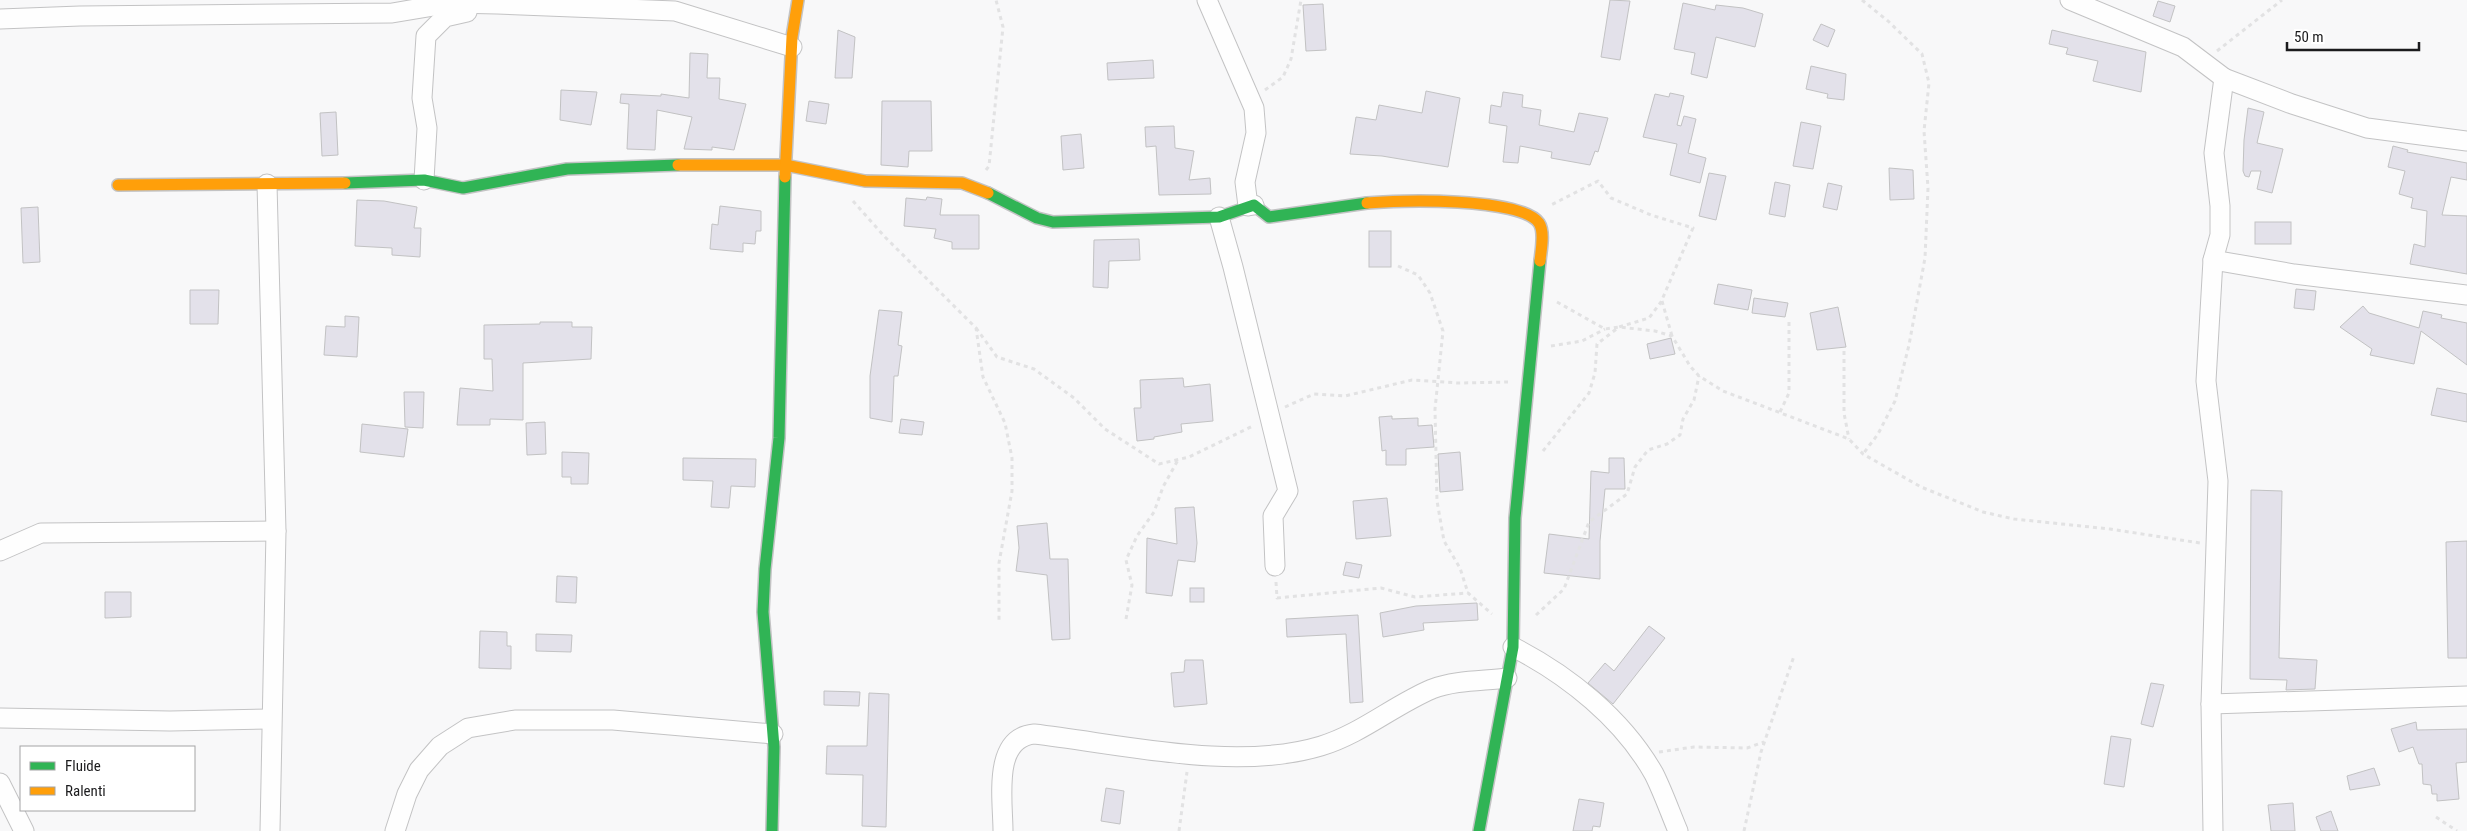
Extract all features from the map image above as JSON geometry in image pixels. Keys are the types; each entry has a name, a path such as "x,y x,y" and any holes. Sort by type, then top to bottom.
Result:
{"street":[{"path":"772,831 773,734 763,612 765,569 779,438 785,165 792,47 798,0"},
{"path":"1207,0 1252,103 1256,133 1245,182 1248,206 1254,205 1269,217 1394,201 1456,202 1515,209 1530,215 1539,223 1542,238 1515,518 1513,647 1479,831"},
{"path":"2070,0 2184,47 2224,78 2292,104 2367,128 2467,141"},
{"path":"0,20 80,16 392,13 452,4 675,10 792,47"},
{"path":"424,180 427,128 422,98 426,36 445,17 497,4"},
{"path":"2213,831 2211,704 2218,480 2206,381 2213,260 2220,235 2220,206 2214,153 2224,78"},
{"path":"118,185 424,180 462,188 568,169 639,165 785,165 832,175 891,184 933,182 974,186 1037,218 1053,222 1219,217 1254,205"},
{"path":"266,184 276,530 270,720 270,831"},
{"path":"1219,217 1288,491 1273,516 1275,566"},
{"path":"2213,260 2294,274 2467,295"},
{"path":"0,551 41,533 276,530"},
{"path":"1513,647 1543,662 1573,684 1603,710 1638,750 1654,775 1678,831"},
{"path":"1003,831 1004,763 1014,741 1025,735 1043,735 1190,754 1228,757 1290,754 1322,746 1340,738 1433,689 1451,684 1508,678"},
{"path":"2211,704 2467,696"},
{"path":"0,718 170,721 270,720"},
{"path":"395,831 407,794 419,770 440,746 468,728 515,720 613,720 773,734"},
{"path":"0,783 24,831"}],"path":[{"path":"974,186 989,166 1003,27 996,0"},
{"path":"1252,103 1283,77 1291,59 1301,0"},
{"path":"1862,0 1888,20 1922,54 1928,83 1924,132 1928,188 1926,258 1909,345 1895,401 1878,434 1863,454"},
{"path":"2224,78 2215,53 2282,0"},
{"path":"832,175 885,238 976,328 997,357 1034,369 1074,398 1105,429 1159,464 1189,458 1288,405 1314,394 1345,396 1412,380 1510,382 1528,376"},
{"path":"1530,215 1573,196 1598,181 1611,198 1651,215 1694,228 1662,300 1649,318 1605,329 1582,341 1531,349"},
{"path":"1398,266 1418,275 1430,293 1443,331 1435,409 1437,501 1444,541 1460,568 1468,593 1492,614 1497,622"},
{"path":"1536,288 1605,329"},
{"path":"1662,300 1672,336 1690,366 1699,376 1723,392 1850,439"},
{"path":"1780,412 1789,393 1789,322"},
{"path":"1539,455 1589,393 1595,373 1598,344 1619,327 1655,331 1672,336"},
{"path":"976,328 983,376 1005,423 1012,458 1012,491 1000,563 999,622"},
{"path":"1844,352 1844,413 1850,439 1863,454 1921,487 1983,512 2014,519 2110,529 2216,545"},
{"path":"1533,619 1564,589 1589,522 1627,494 1635,467 1648,450 1667,444 1680,435 1683,419 1694,400 1699,376"},
{"path":"1126,619 1132,585 1126,560 1138,536 1154,512 1163,487 1178,460"},
{"path":"1275,566 1277,598 1381,588 1415,597 1468,593"},
{"path":"1744,831 1765,742 1794,656"},
{"path":"1638,750 1668,752 1694,748 1746,748 1765,742"},
{"path":"1179,831 1190,754"},
{"path":"2436,817 2456,831"}],"building":[{"path":"1610,0 1630,1 1620,60 1601,57"},
{"path":"2158,1 2175,6 2170,22 2153,16"},
{"path":"1683,3 1715,10 1716,5 1743,8 1763,14 1755,47 1716,37 1707,78 1691,74 1695,53 1674,49"},
{"path":"1323,4 1326,50 1306,51 1303,5"},
{"path":"1821,24 1835,30 1828,47 1813,40"},
{"path":"838,30 855,37 852,78 835,78"},
{"path":"2052,30 2146,52 2141,92 2093,81 2098,61 2066,54 2068,48 2049,44"},
{"path":"690,53 708,54 707,78 720,78 719,99 746,104 734,150 712,147 712,150 684,149 692,117 657,110 655,150 627,149 629,104 620,103 621,94 661,96 661,94 689,98"},
{"path":"1153,60 1154,78 1108,80 1107,63"},
{"path":"1811,66 1846,74 1844,100 1827,98 1828,94 1806,89"},
{"path":"561,90 597,92 591,125 560,120"},
{"path":"1426,91 1460,98 1448,167 1382,156 1350,154 1356,117 1376,120 1379,105 1422,113"},
{"path":"1503,92 1523,95 1522,107 1541,110 1539,125 1574,132 1579,113 1608,118 1598,152 1595,151 1590,165 1551,158 1552,152 1520,146 1518,163 1503,162 1507,126 1489,123 1491,105 1501,107"},
{"path":"1670,93 1684,96 1677,125 1681,126 1684,116 1696,119 1688,153 1706,158 1700,183 1670,175 1677,144 1643,137 1655,94 1669,97"},
{"path":"809,101 829,104 826,124 806,121"},
{"path":"882,101 931,101 932,151 909,151 908,167 881,165"},
{"path":"2248,108 2264,112 2257,143 2283,149 2272,193 2257,189 2261,171 2251,171 2249,177 2245,176 2243,171"},
{"path":"336,112 338,155 322,156 320,113"},
{"path":"1801,122 1821,126 1813,169 1793,166"},
{"path":"1174,126 1175,148 1194,151 1189,180 1210,178 1211,194 1159,195 1156,146 1146,147 1145,127"},
{"path":"1081,134 1084,168 1063,170 1061,136"},
{"path":"2393,146 2408,150 2407,152 2467,163 2467,180 2451,177 2442,215 2467,216 2467,274 2410,264 2414,244 2425,247 2427,211 2411,208 2413,198 2399,194 2405,171 2388,167"},
{"path":"1889,168 1913,170 1914,199 1890,200"},
{"path":"1709,173 1726,176 1716,220 1699,216"},
{"path":"1775,182 1790,185 1785,217 1769,214"},
{"path":"1828,183 1842,186 1837,210 1823,207"},
{"path":"927,197 942,199 940,215 979,215 979,249 952,249 952,242 934,238 936,229 904,226 906,198 926,200"},
{"path":"357,200 384,201 417,207 414,228 421,228 420,257 392,255 392,248 355,246"},
{"path":"720,206 761,211 761,231 756,231 755,244 743,243 743,252 710,249 712,224 718,225"},
{"path":"38,207 40,262 23,263 21,208"},
{"path":"2255,222 2291,222 2291,244 2255,244"},
{"path":"1369,231 1391,231 1391,267 1369,267"},
{"path":"1139,239 1140,260 1109,261 1108,288 1093,287 1094,240"},
{"path":"1718,284 1752,290 1748,310 1714,304"},
{"path":"2296,289 2316,291 2314,310 2294,308"},
{"path":"190,290 219,290 218,324 190,324"},
{"path":"1754,298 1788,303 1785,317 1752,313"},
{"path":"2363,306 2369,313 2419,328 2423,311 2442,315 2441,318 2467,323 2467,365 2421,331 2414,364 2370,355 2372,349 2340,327"},
{"path":"1838,307 1846,347 1817,350 1810,313"},
{"path":"879,310 902,312 898,345 902,346 898,376 894,376 892,422 870,418 870,376"},
{"path":"345,316 359,317 357,357 324,355 326,326 345,327"},
{"path":"540,322 572,322 572,327 592,327 591,359 523,363 523,420 490,419 490,425 457,425 460,388 493,391 492,359 484,359 484,325 540,324"},
{"path":"1671,338 1675,354 1650,359 1647,344"},
{"path":"1183,378 1184,387 1210,384 1213,421 1181,424 1182,432 1137,441 1134,408 1141,408 1140,380"},
{"path":"2437,388 2467,394 2467,422 2431,415"},
{"path":"404,392 424,392 423,428 405,427"},
{"path":"1392,416 1392,419 1418,418 1418,426 1432,425 1434,447 1406,449 1406,465 1386,465 1386,450 1382,451 1379,417"},
{"path":"901,419 924,422 922,435 899,433"},
{"path":"545,422 546,454 527,455 526,423"},
{"path":"362,424 408,429 404,457 360,452"},
{"path":"562,452 589,453 588,484 571,484 571,477 562,477"},
{"path":"1460,452 1463,490 1440,492 1438,454"},
{"path":"683,458 756,459 755,487 731,486 729,508 711,507 713,481 683,480"},
{"path":"1609,458 1624,458 1625,489 1605,489 1600,541 1600,579 1544,573 1549,534 1589,539 1591,471 1609,473"},
{"path":"2251,490 2282,491 2279,658 2317,660 2315,689 2286,690 2287,680 2250,679"},
{"path":"1387,498 1391,536 1356,539 1353,501"},
{"path":"1194,507 1197,543 1195,562 1178,560 1172,596 1146,593 1147,538 1177,544 1175,508"},
{"path":"1047,523 1050,559 1068,559 1070,639 1052,640 1047,575 1016,571 1019,548 1017,526"},
{"path":"2467,541 2467,658 2448,658 2446,542"},
{"path":"1346,562 1362,565 1359,578 1343,575"},
{"path":"557,576 577,577 576,603 556,602"},
{"path":"1190,588 1204,588 1204,602 1190,602"},
{"path":"105,592 131,592 131,617 105,618"},
{"path":"1477,603 1478,620 1423,623 1424,630 1383,637 1380,613 1416,606"},
{"path":"1358,615 1363,702 1350,703 1346,634 1287,637 1286,619"},
{"path":"1649,626 1665,638 1613,704 1588,683 1605,663 1614,671"},
{"path":"480,631 507,632 507,646 511,646 511,669 479,668"},
{"path":"536,634 572,635 571,652 536,651"},
{"path":"1185,660 1203,660 1207,704 1174,707 1171,673 1184,672"},
{"path":"2151,683 2164,685 2153,727 2141,724"},
{"path":"824,691 860,692 859,706 824,705"},
{"path":"869,693 889,694 886,827 862,826 863,775 826,774 827,746 867,746"},
{"path":"2416,722 2417,730 2467,729 2467,762 2456,763 2459,799 2437,801 2437,794 2432,794 2431,785 2423,784 2422,764 2419,764 2413,747 2399,752 2391,729"},
{"path":"2111,736 2131,739 2124,787 2104,784"},
{"path":"2374,768 2380,785 2350,790 2347,776"},
{"path":"1106,788 1124,791 1120,824 1101,821"},
{"path":"1579,799 1604,803 1600,827 1593,826 1592,831 1573,831"},
{"path":"2293,803 2295,831 2271,831 2268,805"},
{"path":"2331,811 2338,831 2321,831 2316,817"}],"traffic: fast":[{"path":"345,183 424,180 463,188 567,169 678,165"},
{"path":"772,831 774,747 763,612 765,569 779,438 785,177"},
{"path":"988,193 1037,218 1053,222 1219,217 1254,205 1269,217 1367,203"},
{"path":"1479,831 1513,647 1515,518 1540,261"}],"traffic: slow":[{"path":"785,177 792,37 798,0"},
{"path":"678,165 785,165 865,181 962,183 988,193"},
{"path":"118,185 345,183"},
{"path":"1367,203 1430,201 1485,204 1509,208 1528,215 1539,223 1542,231 1540,261"}]}
